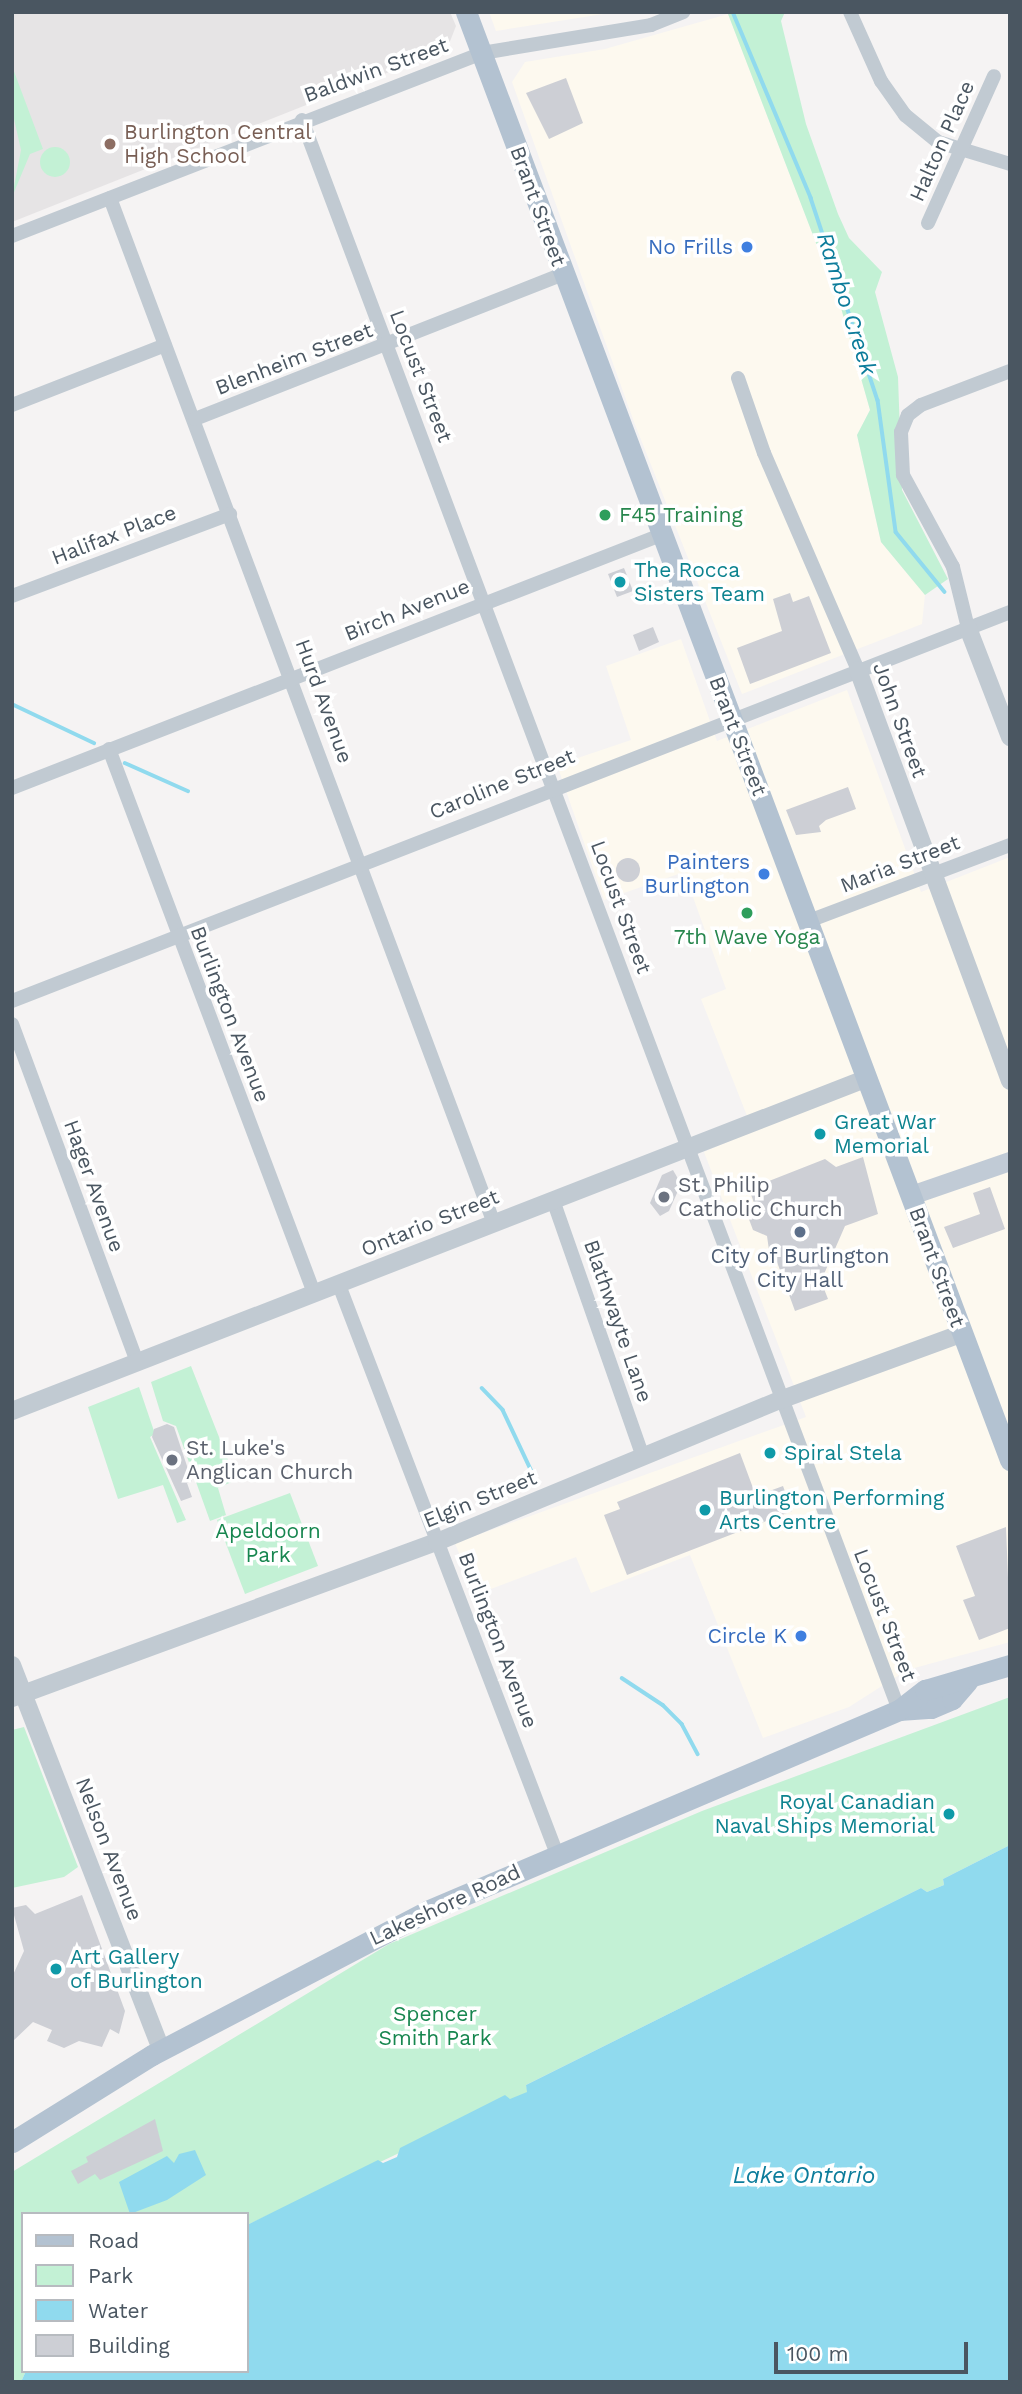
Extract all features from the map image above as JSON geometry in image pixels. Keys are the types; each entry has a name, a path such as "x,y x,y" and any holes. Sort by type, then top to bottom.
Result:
{"main road":[{"name":"Brant Street","path":"466,12 661,535 732,717 865,1079 911,1195 960,1334 1010,1460"},
{"path":"911,1195 1010,1161"},
{"name":"Lakeshore Road","path":"12,2142 161,2050 404,1923 557,1854 899,1710 925,1690 967,1682 1010,1665"}],"street":[{"name":"Baldwin Street","path":"12,236 302,120 482,53 651,25 682,12"},
{"path":"850,12 881,81 905,116 960,151 1010,164"},
{"name":"Halton Place","path":"928,223 994,76"},
{"name":"Locust Street","path":"302,120 386,346 487,601 780,1400 899,1710"},
{"name":"Hurd Avenue","path":"110,198 293,678 493,1221"},
{"name":"Blenheim Street","path":"195,419 386,346 563,274"},
{"path":"12,405 165,345"},
{"path":"1010,372 921,405 908,415 901,432 903,475 953,567 968,628 1010,737"},
{"name":"John Street","path":"738,378 764,453 858,670 1010,1081"},
{"name":"Halifax Place","path":"12,596 230,514"},
{"name":"Birch Avenue","path":"12,788 661,535"},
{"name":"Caroline Street","path":"12,1001 553,786 1010,612"},
{"name":"Burlington Avenue","path":"109,749 314,1293"},
{"name":"Maria Street","path":"806,922 1010,845"},
{"name":"Hager Avenue","path":"12,1024 137,1362"},
{"name":"Ontario Street","path":"12,1411 339,1285 493,1221 865,1079"},
{"name":"Blathwayte Lane","path":"553,1200 643,1457"},
{"name":"Burlington Avenue","path":"339,1285 557,1854"},
{"name":"Elgin Street","path":"18,1695 437,1542 780,1400 960,1334"},
{"name":"Nelson Avenue","path":"12,1665 18,1695 161,2050"}],"shaded area":[{"name":"Burlington Central High School","path":"12,12 450,12 456,26 447,49 12,222"},
{"path":"489,12 616,12 496,31"},
{"path":"728,14 841,307 870,410 857,435 881,542 925,595 922,624 742,694 634,422 512,82 525,62 605,49"},
{"path":"681,639 717,741 847,690 921,892 1010,857 1010,1642 907,1670 849,1707 763,1738 690,1555 591,1593 576,1557 475,1595 455,1543 806,1417 704,1152 753,1131 701,999 726,989 684,872 604,900 557,765 631,740 606,666"}],"green space":[{"path":"785,12 781,21 806,124 838,214 849,238 882,272 875,292 898,377 902,490 948,579 925,595 881,542 857,435 870,410 841,308 728,14"},
{"path":"12,66 43,149 30,154 12,197 21,150 12,110"},
{"path":"55,147 66,151 70,162 66,173 55,177 44,173 40,162 44,151"},
{"path":"191,1366 236,1480 218,1488 226,1515 210,1521 176,1426 163,1421 151,1382"},
{"path":"139,1387 155,1434 150,1437 186,1520 177,1523 163,1485 118,1499 88,1407"},
{"name":"Apeldoorn Park","path":"290,1493 318,1566 245,1594 217,1520"},
{"name":"Spencer Smith Park","path":"1010,1697 1010,1845 943,1879 944,1885 927,1892 921,1888 526,2085 528,2092 248,2225 248,2212 21,2212 21,2373 25,2373 21,2382 12,2382 12,2172 389,1944 702,1811"},
{"path":"24,1727 78,1867 64,1877 12,1888 12,1730"}],"water":[{"name":"Lake Ontario","path":"1010,1845 1010,2382 21,2382 25,2373 248,2373 248,2225 378,2160 383,2163 397,2157 400,2148 505,2095 510,2099 527,2092 526,2085 921,1888 927,1892 944,1885 943,1879"},
{"path":"195,2150 206,2175 167,2200 129,2212 119,2182 167,2156 174,2163 179,2154"}],"building":[{"path":"566,78 583,123 549,139 526,93"},
{"name":"The Rocca Sisters Team","path":"624,568 633,591 617,597 608,574"},
{"path":"790,593 793,602 809,596 831,653 750,684 737,648 782,631 773,599"},
{"path":"653,627 659,642 639,651 633,635"},
{"path":"848,787 856,809 826,820 819,826 821,832 796,835 786,810"},
{"path":"628,858 637,861 640,870 637,879 628,882 619,879 616,870 619,861"},
{"name":"City of Burlington City Hall","path":"863,1157 878,1214 845,1226 821,1281 828,1299 795,1311 777,1262 771,1264 767,1236 753,1230 747,1214 757,1211 749,1189 825,1159 836,1167"},
{"name":"St. Philip Catholic Church","path":"673,1170 681,1184 669,1211 660,1216 650,1203 662,1175"},
{"path":"990,1187 1005,1229 953,1248 944,1227 980,1214 973,1193"},
{"name":"St. Luke's Anglican Church","path":"167,1424 174,1427 192,1481 187,1483 192,1497 181,1501 152,1437 154,1429"},
{"name":"Burlington Performing Arts Centre","path":"740,1453 756,1496 783,1486 792,1511 627,1575 604,1515 620,1509 617,1502"},
{"path":"1006,1527 1010,1628 979,1640 963,1600 975,1596 956,1546"},
{"name":"Art Gallery of Burlington","path":"82,1895 125,2011 119,2034 110,2029 102,2047 79,2041 64,2048 47,2041 52,2030 33,2022 12,2042 12,1977 24,1951 12,1908 26,1905 35,1914"},
{"path":"155,2119 163,2151 100,2180 95,2174 78,2184 71,2171 88,2162 86,2157"}],"waterway":[{"name":"Rambo Creek","path":"733,12 811,198 878,400 896,532 945,592"},
{"path":"12,704 94,743"},
{"path":"125,763 188,791"},
{"path":"482,1388 503,1410 535,1478"},
{"path":"622,1678 663,1705 682,1724 698,1754"}],"place":[{"name":"Burlington Central High School","path":"110,144"},
{"name":"No Frills","path":"747,247"},
{"name":"F45 Training","path":"605,515"},
{"name":"The Rocca Sisters Team","path":"620,582"},
{"name":"Painters Burlington","path":"764,874"},
{"name":"7th Wave Yoga","path":"747,913"},
{"name":"Great War Memorial","path":"820,1134"},
{"name":"St. Philip Catholic Church","path":"664,1197"},
{"name":"City of Burlington City Hall","path":"800,1232"},
{"name":"Spiral Stela","path":"770,1453"},
{"name":"St. Luke's Anglican Church","path":"172,1460"},
{"name":"Burlington Performing Arts Centre","path":"705,1510"},
{"name":"Circle K","path":"801,1636"},
{"name":"Royal Canadian Naval Ships Memorial","path":"949,1814"},
{"name":"Art Gallery of Burlington","path":"56,1969"}]}
